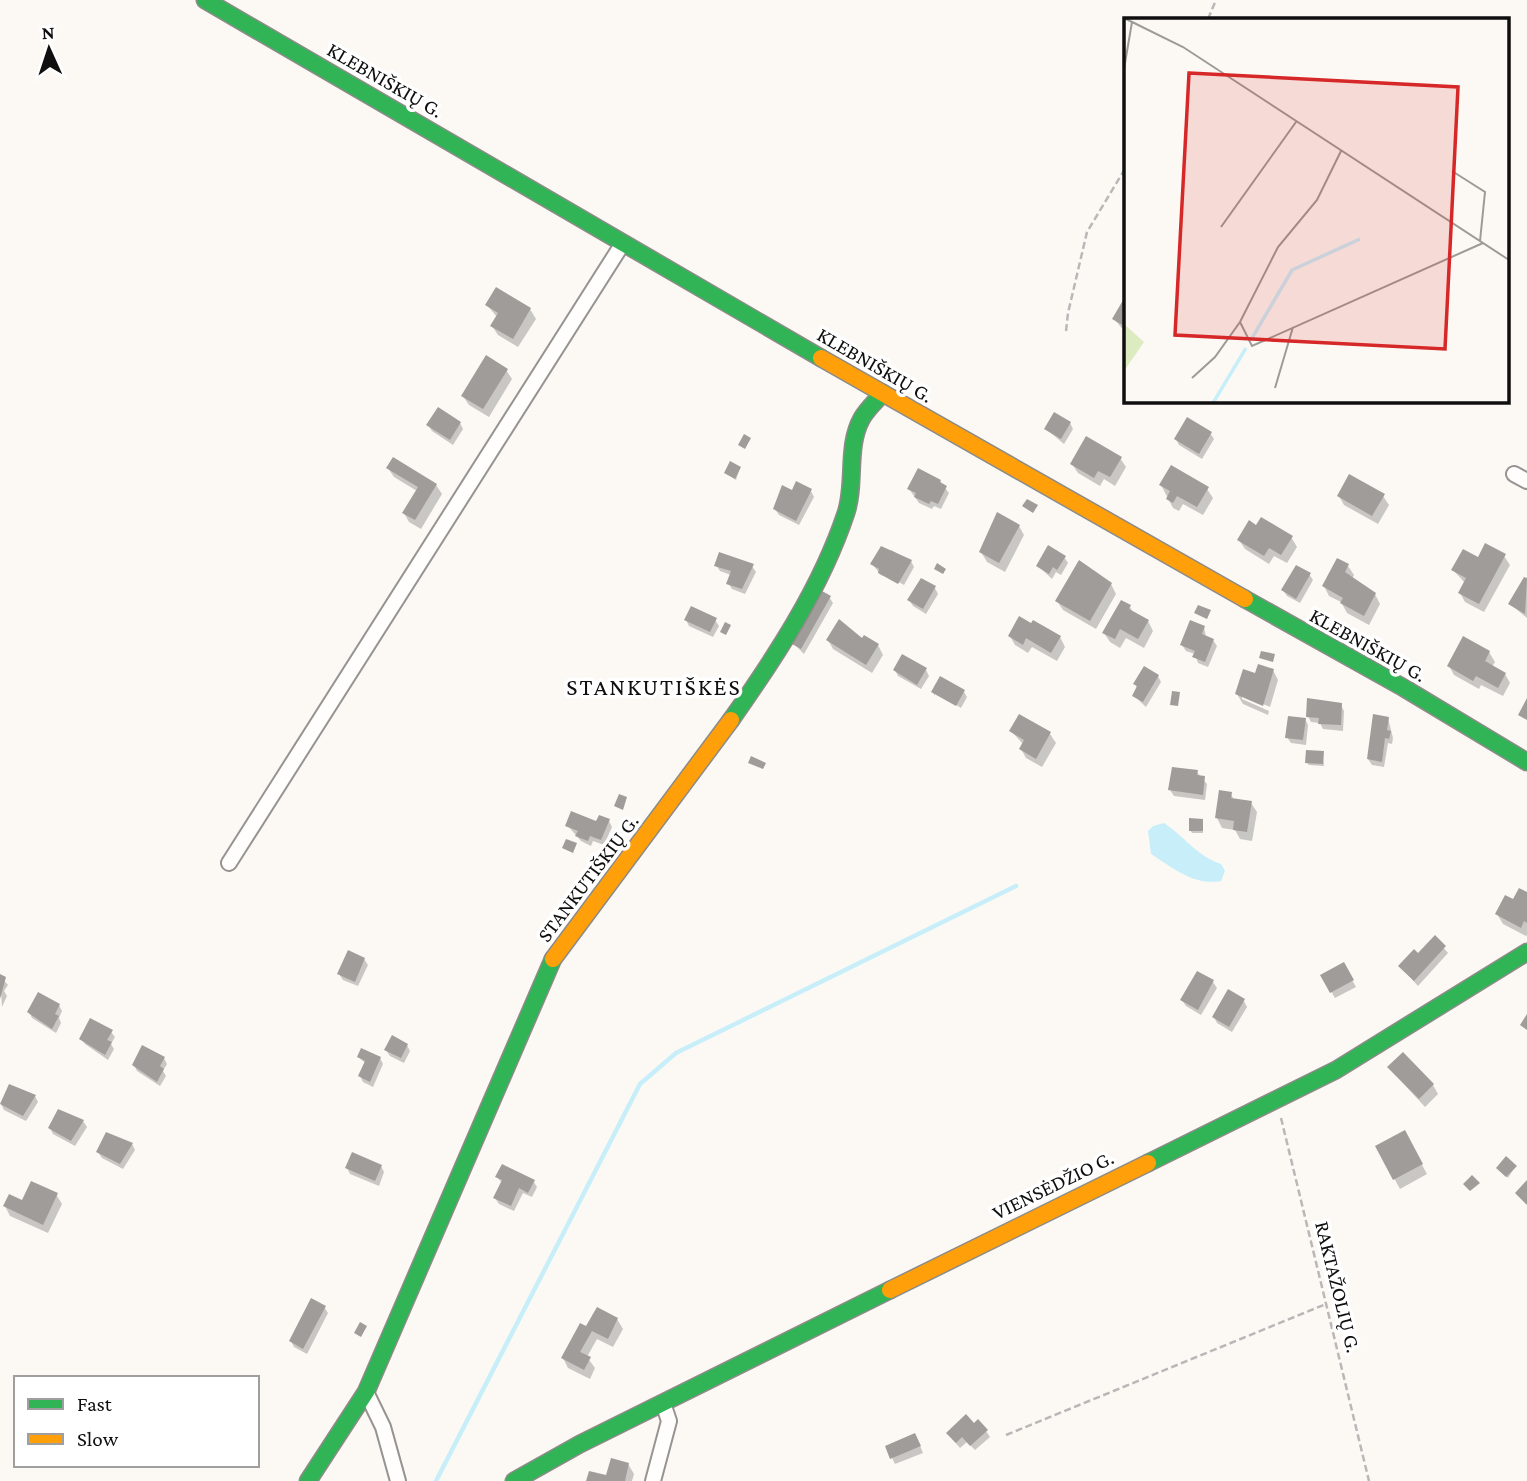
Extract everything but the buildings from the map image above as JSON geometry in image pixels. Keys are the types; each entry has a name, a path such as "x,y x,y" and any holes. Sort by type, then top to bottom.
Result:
{"street":[{"name":"KLEBNIŠKIŲ G.","path":"205,0 1048,490 1404,688 1527,762"},
{"path":"229,863 623,243"},
{"name":"STANKUTIŠKIŲ G.","path":"308,1481 366,1392 554,959 579,920 673,801 775,654 822,573 847,510 856,432 863,416 883,393"},
{"name":"VIENSĖDŽIO G.","path":"514,1481 1047,1210 1336,1070 1527,953"},
{"path":"366,1392 383,1427 398,1481"},
{"path":"653,1481 669,1421 663,1403"}],"path":[{"path":"1208,18 1216,0"},
{"path":"1066,331 1087,232 1124,170"},
{"name":"RAKTAŽOLIŲ G.","path":"1276,1101 1368,1481"},
{"path":"1006,1435 1326,1304"}],"water":[{"path":"1164,823 1198,851 1221,864 1225,871 1221,881 1193,878 1151,854 1148,831 1153,826"}],"waterway":[{"path":"436,1481 640,1084 676,1053 1016,886"}],"traffic: fast":[{"path":"205,0 821,358"},
{"path":"731,720 781,646 824,568 849,501 857,429 864,415 883,393"},
{"path":"1245,599 1404,688 1527,762"},
{"path":"1148,1163 1336,1070 1527,952"},
{"path":"308,1481 366,1392 553,959"},
{"path":"514,1481 580,1444 890,1290"}],"traffic: slow":[{"path":"821,358 1245,599"},
{"path":"553,959 731,720"},
{"path":"890,1290 1148,1163"}],"district":[{"name":"STANKUTIŠKĖS","path":"654,686"}]}
